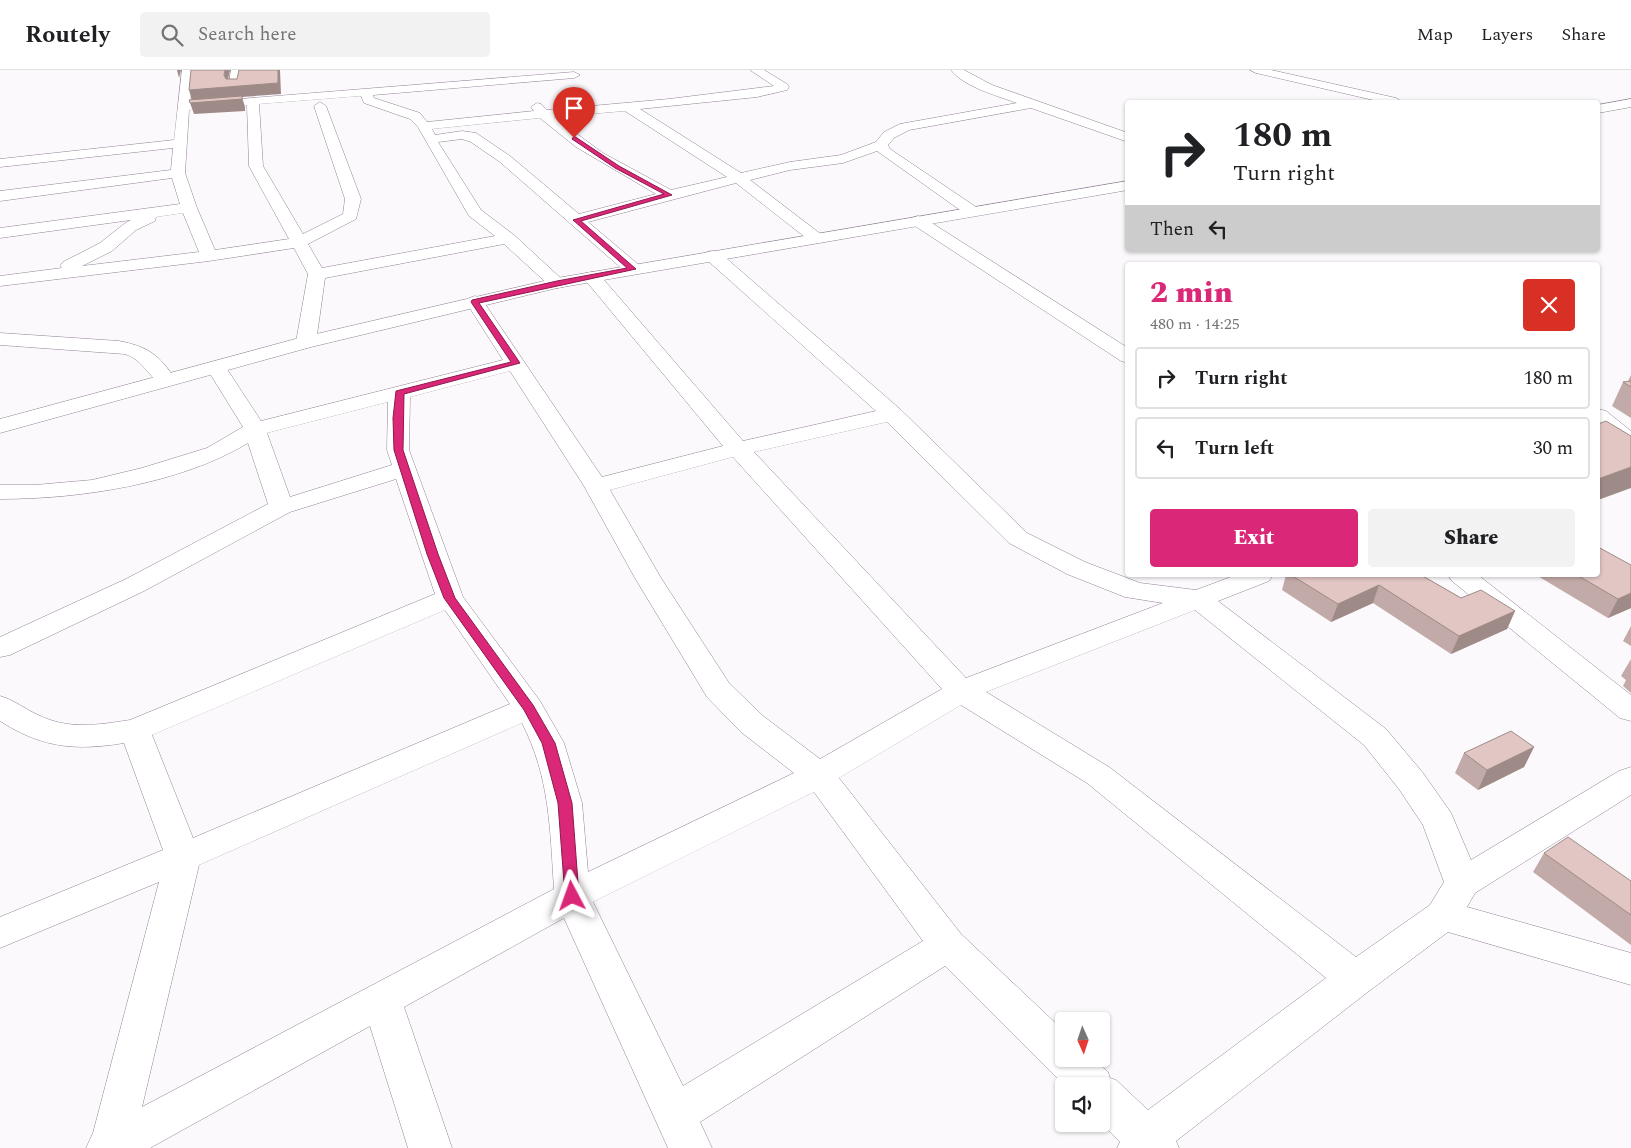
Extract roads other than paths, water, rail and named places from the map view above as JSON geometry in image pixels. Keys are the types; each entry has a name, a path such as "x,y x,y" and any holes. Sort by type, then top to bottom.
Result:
{"street":[{"path":"235,85 237,70"},
{"path":"427,133 543,114 629,108 782,88 756,70"},
{"path":"957,70 974,81 1030,104 1125,137"},
{"path":"1256,70 1387,100"},
{"path":"203,71 188,71 184,90 178,173 189,208 209,256"},
{"path":"183,107 320,106 413,83 515,81 571,72 586,86"},
{"path":"515,81 543,114 574,138 617,167 669,195"},
{"path":"184,90 201,88"},
{"path":"254,107 291,93 367,95 409,112 415,116 427,133 475,213 508,238 557,283"},
{"path":"598,98 610,110"},
{"path":"1600,109 1631,103"},
{"path":"576,220 790,166 844,159 881,145 889,135 905,128 1030,104"},
{"path":"0,281 209,256 300,242 341,222 350,216 353,199 320,106"},
{"path":"254,107 256,166 317,274 306,342"},
{"path":"629,108 740,179 816,238"},
{"path":"427,133 471,136 476,139 505,159 633,269"},
{"path":"0,163 181,144"},
{"path":"881,145 884,151 972,212"},
{"path":"0,196 178,173"},
{"path":"0,426 306,342 557,283 1125,186"},
{"path":"0,233 189,208"},
{"path":"46,276 92,256 106,248 130,226 165,211"},
{"path":"918,221 1125,356"},
{"path":"317,274 508,238"},
{"path":"713,256 892,414 1018,538 1076,568 1135,591 1198,599 1375,737 1411,781 1439,822 1462,883"},
{"path":"592,276 738,449 961,691 1098,775 1355,979"},
{"path":"475,302 596,486 648,578 718,690 752,724 819,775 948,946 1055,1049"},
{"path":"0,338 136,350 146,355 166,380"},
{"path":"0,492 35,492 92,487 148,474 215,453 255,429 516,363"},
{"path":"216,367 255,429 281,507"},
{"path":"399,393 398,450 450,598 529,708 548,743 565,803 572,896 682,1131 948,946"},
{"path":"596,486 738,449 892,414"},
{"path":"1600,418 1631,442"},
{"path":"0,648 135,585 281,507 404,469"},
{"path":"110,1147 572,896 819,775 961,691 1255,577"},
{"path":"1464,577 1631,711"},
{"path":"0,706 12,715 44,730 79,737 135,730 450,598"},
{"path":"0,933 183,857 529,708"},
{"path":"110,1147 183,857 135,730"},
{"path":"1110,1104 1147,1144 1355,979 1444,916 1462,883 1631,779"},
{"path":"1444,916 1631,969"},
{"path":"382,1000 430,1148"},
{"path":"1074,1068 1084,1077"}]}
